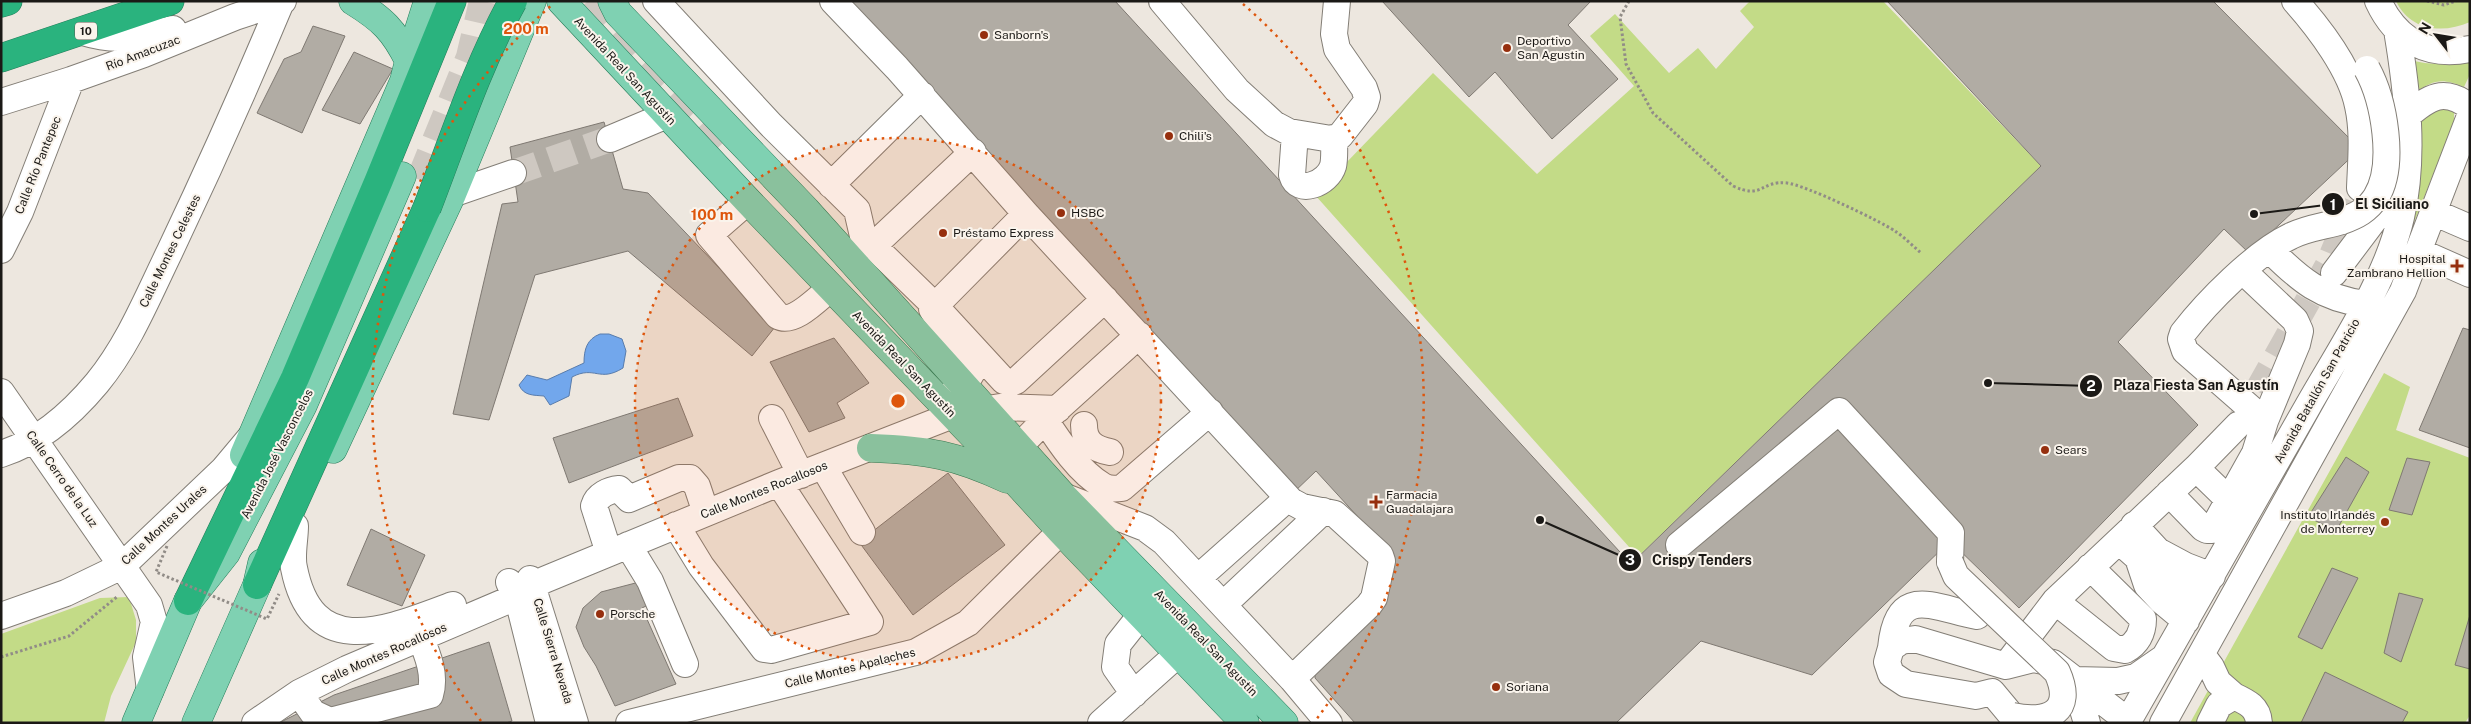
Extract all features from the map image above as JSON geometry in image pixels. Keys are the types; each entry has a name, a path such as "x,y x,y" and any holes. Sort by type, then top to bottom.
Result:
{"highway":[{"path":"1,3 8,1"},
{"name":"10","path":"1,58 84,32 170,1"},
{"path":"188,601 295,378 400,179 452,1"},
{"path":"268,589 427,208 479,73 499,27 513,1"}],"main road":[{"path":"353,1 388,26 399,40 409,61"},
{"path":"136,723 188,601 198,553 254,433 404,81 428,1"},
{"path":"505,1 510,9 513,48"},
{"path":"268,589 284,547 452,194 532,1"},
{"name":"Avenida Real San Agustín","path":"563,3 582,26 947,409 1063,496 1284,723"},
{"name":"Avenida Real San Agustín","path":"616,5 986,408 1005,454 1061,531 1245,723"},
{"path":"513,48 531,26 544,17 561,17 582,26"},
{"path":"730,155 900,336 911,342 928,343"},
{"name":"Avenida José Vasconcelos","path":"196,723 268,589 276,516 400,179"},
{"path":"871,448 935,452 967,461 1005,454"}],"street":[{"path":"656,1 771,125 857,210 868,241"},
{"path":"833,1 922,95 1026,214 1291,501 1302,507 1335,514 1380,555 1382,562 1374,598 1292,679"},
{"path":"1162,1 1237,90 1274,124 1295,133 1334,138 1345,129 1365,104 1367,97 1364,88 1337,49 1334,34 1337,1"},
{"path":"2264,421 2197,363 2182,345 2183,333 2242,271 2275,246 2291,236 2356,216 2376,198 2381,187 2385,169 2385,137 2380,101 2375,84 2367,69 2313,21 2295,1"},
{"path":"2378,1 2385,16 2397,30 2416,44 2436,52 2470,49"},
{"name":"Río Amacuzac","path":"1,102 71,80 144,54 235,16 282,2"},
{"name":"Calle Montes Celestes","path":"1,454 34,439 65,416 98,382 135,323 208,171 282,2"},
{"path":"84,32 101,38 121,40 235,16"},
{"path":"2313,21 2341,64 2358,105 2362,145 2360,188"},
{"name":"Avenida Batallón San Patricio","path":"2128,722 2365,304 2388,255 2401,218 2407,181 2407,116 2404,74 2397,30"},
{"name":"Calle Río Pantepec","path":"1,250 20,212 71,80"},
{"path":"831,185 922,95"},
{"path":"2407,116 2425,101 2435,97 2458,98 2470,107"},
{"path":"610,139 667,115"},
{"path":"2164,723 2403,291 2470,116"},
{"path":"1295,133 1293,181 1299,186 1305,187 1323,178 1333,167 1334,138"},
{"path":"868,241 973,152"},
{"path":"452,194 513,173"},
{"path":"2328,283 2391,195 2407,181"},
{"path":"748,201 710,235 778,316 784,318 802,313 831,288"},
{"path":"806,210 815,201 824,202 868,241 934,305 1002,379 1011,383 1016,381 1106,299"},
{"path":"2433,212 2470,228"},
{"path":"947,409 972,371 972,359 932,310 934,305 1026,214"},
{"path":"2275,246 2328,283 2341,300 2365,304"},
{"path":"2418,251 2470,274"},
{"path":"2169,493 2207,530 2212,530 2230,501 2255,453 2264,421 2298,344 2300,331 2295,320 2242,271"},
{"path":"1005,454 1052,415 1139,335"},
{"name":"Calle Cerro de la Luz","path":"1,392 149,605 154,622 146,657 150,691"},
{"name":"Calle Montes Rocallosos","path":"255,723 299,693 527,585 871,448 947,409 986,408 1052,415"},
{"path":"1679,545 1839,411 1951,533 1950,562 1956,576 2058,672 2064,686 2064,698 2058,710 2045,719 2003,719 1984,694 1906,684 1891,674 1886,662 1890,648 1892,628 1902,610 1917,603 1977,616"},
{"path":"1052,415 1061,443 1087,473 1104,487 1114,489 1122,488 1210,412"},
{"path":"676,525 701,566 764,650 771,650 870,622 772,418"},
{"path":"1084,424 1088,441 1099,450 1110,452"},
{"path":"1984,694 2056,601 2090,567 2133,540 2169,493 2238,425"},
{"name":"Calle Montes Urales","path":"1,616 66,593 122,566 223,470 254,433"},
{"path":"2196,468 2230,501"},
{"path":"801,475 862,532"},
{"path":"685,664 650,581 618,549 594,506 598,497 616,489 619,489 629,499 679,478 690,478 696,486 706,514"},
{"path":"1063,496 1145,528 1175,552 1292,679 1329,723"},
{"path":"1198,578 1280,506"},
{"path":"1223,605 1323,511"},
{"name":"Calle Montes Rocallosos","path":"295,526 293,567 303,598 315,615 338,628 362,632 375,631 465,601 527,585"},
{"name":"Calle Montes Apalaches","path":"629,723 902,657 922,650 968,623 1061,531"},
{"path":"2133,540 2186,566 2212,576"},
{"path":"2133,540 2192,610"},
{"path":"2056,601 2114,648 2125,650 2134,646 2143,629 2143,619 2090,567"},
{"name":"Calle Sierra Nevada","path":"527,585 549,723"},
{"name":"Calle Sierra Nevada","path":"527,585 576,723"},
{"path":"1134,694 1115,666 1118,644 1141,614"},
{"path":"299,693 313,713 330,721 430,695 434,684 427,652 420,637"},
{"path":"1890,648 1902,641 1915,639 2006,666 2033,659 2053,663 2128,722"},
{"path":"1101,723 1178,654"},
{"path":"2202,655 2211,667 2218,682 2234,696 2250,703 2259,716 2259,723"},
{"path":"2074,680 2118,681 2136,677 2161,663"},
{"path":"2074,680 2093,706 2084,722"},
{"path":"2210,723 2219,705 2234,696"}],"path":[{"path":"1630,1 1620,17 1626,64 1653,112 1733,186 1746,192 1756,192 1772,184 1787,183 1810,190 1894,230 1921,253"},
{"path":"2427,1 2444,5 2456,1"},
{"path":"167,546 156,572 267,619 268,589"},
{"path":"1,657 69,636 122,593"}],"green space":[{"path":"1750,1 1883,1 2041,166 1638,557 1315,195 1433,73 1537,174 1634,86 1590,36 1615,14 1669,73 1698,48 1716,69 1754,27 1740,11"},
{"path":"2396,1 2470,1 2470,22 2449,28 2438,29 2428,27 2410,19"},
{"path":"2406,59 2438,64 2470,61 2470,74 2464,87 2450,82 2439,81 2415,93"},
{"path":"2439,107 2449,108 2454,113 2454,122 2413,225 2418,194 2419,125 2426,114"},
{"name":"Instituto Irlandés de Monterrey","path":"2384,373 2410,387 2396,430 2470,458 2470,715 2465,723 2190,723"},
{"path":"129,597 136,620 136,642 111,696 104,723 1,723 1,634 100,598"}],"water":[{"path":"600,334 609,334 622,339 626,351 623,368 608,374 586,373 572,377 569,396 550,405 544,396 529,394 521,389 519,385 527,375 547,380 584,363 587,345"}],"building":[{"path":"845,1 1115,1 1631,564 2041,166 1887,1 2213,1 2360,149 2249,253 2224,229 2118,342 2198,425 2019,608 1950,541 1812,675 1701,641 1616,723 1355,723 1315,678 1315,661 1391,553 1316,471 1291,495"},
{"name":"Deportivo San Agustin","path":"1382,1 1591,1 1568,25 1618,79 1552,139 1495,72 1469,97"},
{"path":"313,26 345,36 302,133 257,113 284,59 301,52"},
{"path":"354,52 393,69 360,124 322,110"},
{"path":"604,122 623,189 648,193 775,327 752,356 628,251 535,275 489,420 453,414 502,204 518,202 510,147"},
{"path":"2463,328 2470,330 2470,448 2419,430"},
{"path":"834,338 869,383 837,403 845,418 809,432 770,362"},
{"path":"678,398 693,436 569,483 553,438"},
{"path":"2346,457 2369,472 2336,531 2308,517"},
{"path":"2407,458 2430,462 2412,515 2389,510"},
{"path":"948,473 1005,545 913,615 859,542"},
{"path":"371,529 425,555 402,606 347,585"},
{"path":"2332,568 2358,578 2322,649 2298,637"},
{"path":"647,580 654,602 642,608 676,684 615,706 596,666 584,647 576,627 583,608 601,592"},
{"path":"2399,593 2423,599 2401,662 2384,653"},
{"path":"2470,615 2470,669 2455,665"},
{"path":"489,642 512,721 506,723 279,723 334,695"},
{"path":"2325,672 2408,712 2402,723 2301,723"}],"tunnel":[{"path":"420,180 470,57 483,1"},
{"path":"588,1 658,80 730,155"},
{"path":"513,173 610,139"},
{"path":"2238,425 2328,265 2354,202"}],"place":[{"name":"Sanborn's","path":"984,35"},
{"name":"Deportivo San Agustin","path":"1507,48"},
{"name":"Chili's","path":"1169,136"},
{"name":"HSBC","path":"1061,213"},
{"name":"El Siciliano","path":"2254,214"},
{"name":"Préstamo Express","path":"943,233"},
{"name":"Hospital Zambrano Hellion","path":"2457,266"},
{"name":"Plaza Fiesta San Agustín","path":"1988,383"},
{"name":"Sears","path":"2045,450"},
{"name":"Farmacia Guadalajara","path":"1376,502"},
{"name":"Crispy Tenders","path":"1540,520"},
{"name":"Instituto Irlandés de Monterrey","path":"2385,522"},
{"name":"Porsche","path":"600,614"},
{"name":"Soriana","path":"1496,687"}]}
